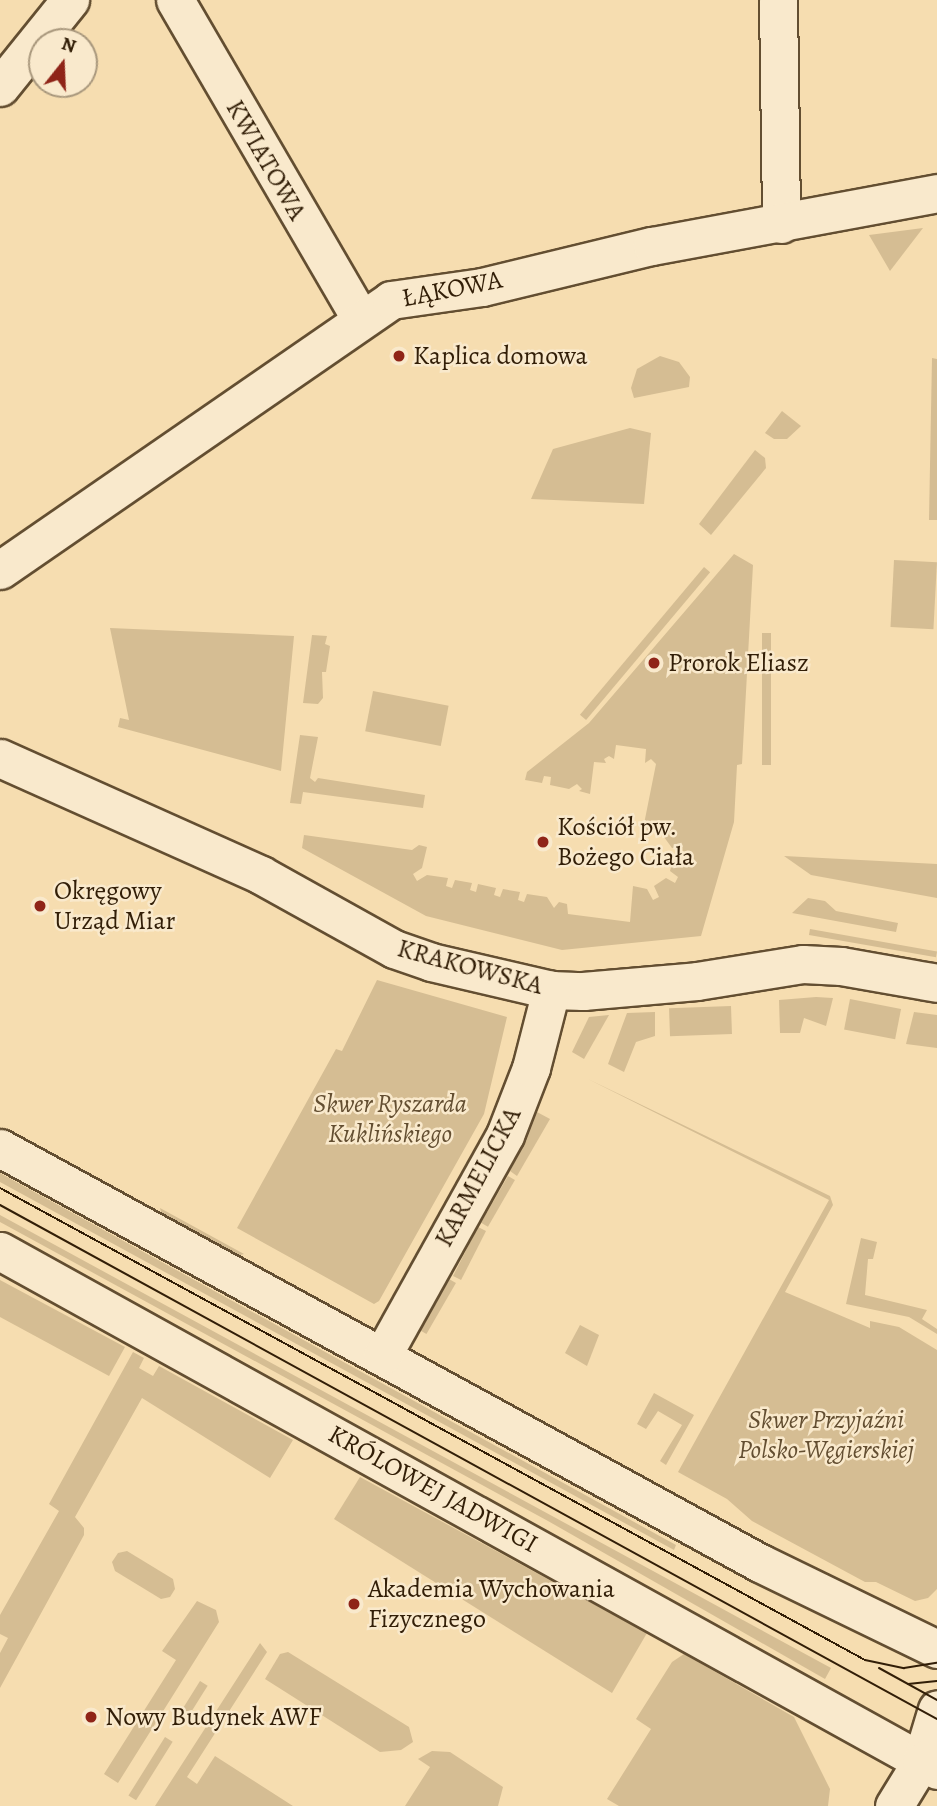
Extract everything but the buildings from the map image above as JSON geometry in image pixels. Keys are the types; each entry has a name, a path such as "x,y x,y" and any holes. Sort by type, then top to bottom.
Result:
{"street":[{"path":"0,87 70,0"},
{"name":"KWIATOWA","path":"175,0 360,317"},
{"path":"778,0 781,224"},
{"name":"ŁĄKOWA","path":"0,570 360,317 391,300 482,287 652,246 937,193"},
{"name":"KRAKOWSKA","path":"0,758 261,875 394,949 551,990 583,991 697,981 803,964 841,966 937,983"},
{"name":"KARMELICKA","path":"382,1356 505,1135 531,1068 551,990"},
{"path":"0,1148 760,1563 937,1649"},
{"name":"KRÓLOWEJ JADWIGI","path":"0,1251 932,1761"},
{"path":"894,1806 932,1761 937,1709"}],"green space":[{"path":"923,228 890,271 869,235"},
{"path":"660,356 679,362 690,377 689,387 634,398 631,388 637,369"},
{"path":"932,358 937,359 937,520 929,520"},
{"path":"782,411 801,426 787,439 774,439 765,433"},
{"path":"630,428 651,433 644,504 531,499 553,449"},
{"path":"755,450 765,458 766,468 711,535 699,524"},
{"path":"734,554 753,565 742,764 737,765 734,822 701,936 562,950 426,916 302,848 304,835 412,850 419,845 427,847 422,868 413,874 417,881 427,875 448,878 446,886 452,888 455,880 472,883 470,890 476,892 478,884 496,888 494,895 500,897 503,889 520,892 518,900 524,902 527,894 547,897 554,908 559,902 567,904 568,914 630,922 633,886 647,889 653,900 659,897 654,886 666,878 675,883 678,877 670,871 674,855 683,853 682,846 672,848 664,837 669,830 664,825 657,833 643,829 656,764 651,759 645,763 646,749 616,745 614,759 609,756 604,759 606,763 594,762 590,794 579,791 582,789 577,784 569,789 550,785 551,777 544,776 542,783 525,780 527,772 589,723"},
{"path":"894,560 937,562 933,629 890,627"},
{"path":"704,567 710,572 586,720 580,715"},
{"path":"110,628 294,636 281,771 118,727 120,718 129,720"},
{"path":"762,633 771,633 771,765 762,765"},
{"path":"312,635 327,636 325,644 330,646 326,672 322,672 323,698 318,704 303,703"},
{"path":"373,691 449,706 441,746 365,731"},
{"path":"300,735 318,737 310,778 315,782 318,778 425,795 423,808 303,792 301,804 290,803"},
{"path":"784,856 937,864 937,898 811,875"},
{"path":"808,898 825,901 836,911 898,923 896,932 792,913"},
{"path":"810,929 937,951 936,957 809,935"},
{"name":"Skwer Ryszarda Kuklińskiego","path":"377,980 507,1017 484,1114 379,1301 374,1304 237,1228 336,1049 342,1051"},
{"path":"833,998 826,1026 804,1018 800,1033 780,1033 779,1000"},
{"path":"850,999 901,1009 895,1039 844,1029"},
{"path":"731,1006 732,1034 670,1036 669,1008"},
{"path":"655,1012 655,1036 636,1042 624,1072 608,1064 627,1013"},
{"path":"914,1012 937,1015 937,1048 906,1044"},
{"path":"609,1015 584,1059 572,1052 589,1017"},
{"name":"Skwer Przyjaźni Polsko-Węgierskiej","path":"588,1079 830,1196 833,1205 785,1292 870,1328 870,1321 899,1327 937,1350 937,1589 928,1598 915,1601 876,1582 865,1582 752,1521 727,1499 678,1472 829,1200"},
{"path":"537,1112 550,1119 517,1176 510,1171"},
{"path":"0,1173 676,1545 674,1550 0,1182"},
{"path":"508,1176 515,1180 488,1227 481,1223"},
{"path":"160,1208 244,1254 230,1258 163,1221"},
{"path":"0,1215 831,1668 825,1679 548,1521 0,1222"},
{"path":"478,1227 486,1231 461,1280 453,1276"},
{"path":"861,1238 877,1242 873,1259 868,1259 865,1295 927,1310 922,1319 937,1329 937,1334 909,1317 846,1304"},
{"path":"449,1279 456,1283 426,1334 420,1330"},
{"path":"0,1280 125,1347 109,1376 0,1317"},
{"path":"580,1325 599,1335 587,1366 565,1353"},
{"path":"133,1352 144,1358 139,1368 153,1376 159,1366 293,1440 270,1478 142,1398 75,1517 84,1528 84,1535 0,1688 0,1653 8,1638 0,1634 0,1615 59,1511 49,1504"},
{"path":"654,1393 694,1415 666,1465 660,1461 682,1425 658,1411 646,1429 637,1424"},
{"path":"360,1477 647,1633 612,1693 334,1519"},
{"path":"127,1551 173,1579 175,1589 170,1597 161,1599 115,1571 112,1562 118,1553"},
{"path":"197,1601 216,1610 219,1622 118,1783 104,1774 176,1660 162,1651"},
{"path":"260,1643 267,1652 187,1777 197,1784 215,1756 293,1806 155,1806"},
{"path":"288,1652 409,1727 413,1742 401,1750 380,1752 265,1679 280,1654"},
{"path":"684,1654 794,1717 830,1789 828,1806 619,1806 607,1799 651,1729 636,1719 672,1662"},
{"path":"200,1681 208,1686 182,1727 174,1723"},
{"path":"165,1737 173,1742 136,1800 128,1796"},
{"path":"432,1751 450,1752 503,1787 498,1806 405,1806 430,1767 418,1759"}],"tram line":[{"path":"0,1188 865,1660 904,1668 937,1663"},
{"path":"0,1205 937,1719"},
{"path":"879,1668 937,1700"},
{"path":"908,1684 937,1681"}],"place":[{"name":"Kaplica domowa","path":"399,356"},
{"name":"Prorok Eliasz","path":"654,663"},
{"name":"Kościół pw. Bożego Ciała","path":"543,842"},
{"name":"Okręgowy Urząd Miar","path":"40,906"},
{"name":"Akademia Wychowania Fizycznego","path":"354,1604"},
{"name":"Nowy Budynek AWF","path":"91,1717"}]}
